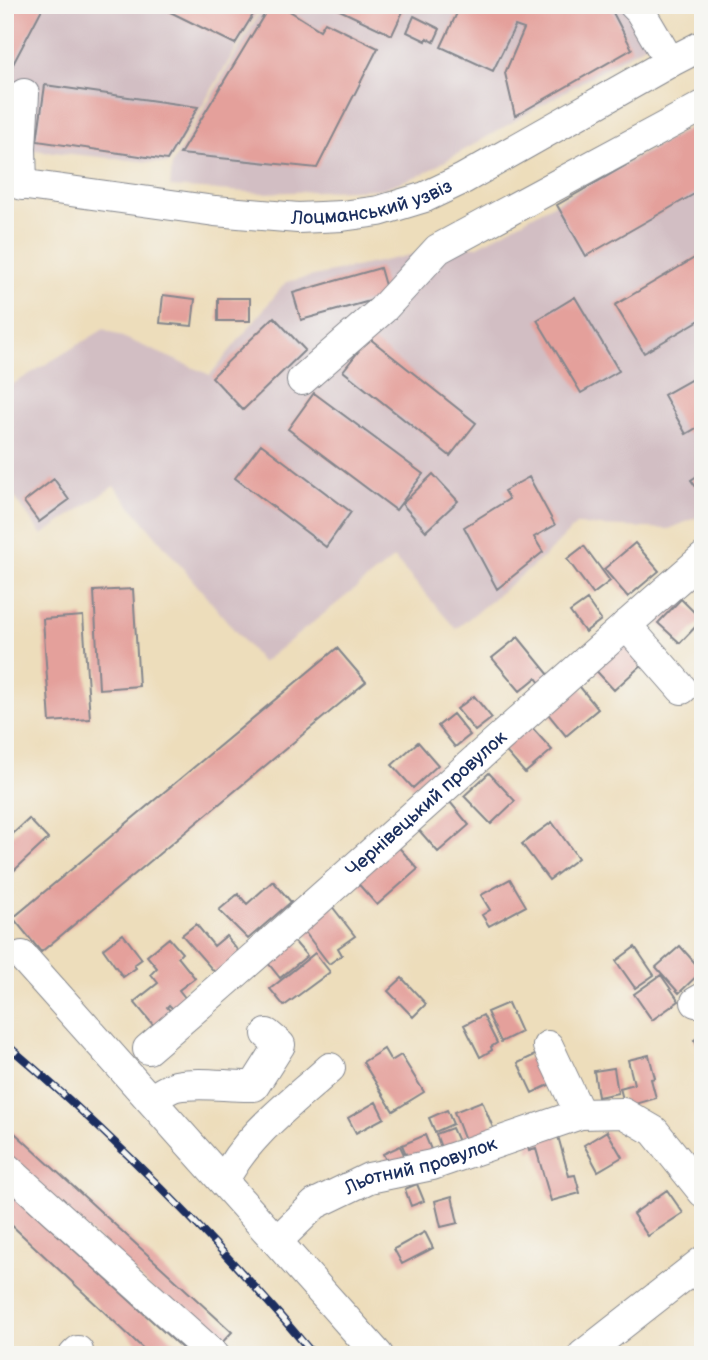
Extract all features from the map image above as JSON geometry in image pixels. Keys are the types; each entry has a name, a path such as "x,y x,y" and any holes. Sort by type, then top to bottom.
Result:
{"street":[{"path":"634,5 670,62"},
{"name":"Лоцманський узвіз","path":"14,184 215,211 298,218 379,211 425,197 463,180 703,45"},
{"path":"14,184 24,94"},
{"path":"302,380 382,310 438,249 703,106"},
{"name":"Чернівецький провулок","path":"148,1049 266,949 703,558"},
{"path":"626,625 682,689"},
{"path":"22,956 378,1355"},
{"path":"151,1099 174,1086 254,1086 280,1045 267,1034"},
{"path":"548,1046 580,1114"},
{"path":"224,1181 231,1166 248,1144 330,1068"},
{"name":"Льотний провулок","path":"276,1241 315,1204 369,1178 432,1166 580,1114 623,1113 654,1132 703,1192"},
{"path":"5,1167 215,1355"},
{"path":"583,1355 703,1261"}],"shaded area":[{"path":"5,5 262,5 168,164 5,147"},
{"path":"264,5 651,5 671,30 423,174 381,189 262,193 170,187 172,164"},
{"path":"703,120 703,515 669,529 576,525 544,557 456,629 394,558 262,663 114,486 42,535 5,484 5,389 104,329 210,375 286,282 438,249 478,246"}],"building":[{"path":"5,5 44,5 11,68 5,65"},
{"path":"156,5 259,5 235,44"},
{"path":"270,5 280,5 320,30 325,22 378,48 317,168 180,154"},
{"path":"329,5 406,5 392,35"},
{"path":"440,5 609,5 632,49 515,116 505,73 524,29 515,26 493,71 441,47 457,13"},
{"path":"414,16 440,29 434,42 407,32"},
{"path":"45,85 198,107 167,160 37,141"},
{"path":"703,121 703,189 586,256 557,205"},
{"path":"703,253 703,318 644,353 615,305"},
{"path":"380,268 388,296 301,320 293,293"},
{"path":"163,295 195,299 192,326 160,323"},
{"path":"575,297 619,371 581,393 537,320"},
{"path":"218,298 250,298 250,321 218,321"},
{"path":"274,317 305,350 243,410 212,377"},
{"path":"369,338 476,423 450,456 343,371"},
{"path":"703,373 703,424 686,434 664,395"},
{"path":"314,393 423,474 396,510 288,429"},
{"path":"261,444 351,512 326,547 235,478"},
{"path":"703,472 703,497 691,480"},
{"path":"433,474 458,501 426,531 402,504"},
{"path":"529,477 555,525 534,537 543,552 497,589 464,527 509,499 504,491"},
{"path":"54,479 69,500 39,522 24,502"},
{"path":"635,543 659,571 628,597 604,569"},
{"path":"584,546 610,581 593,594 567,559"},
{"path":"133,589 139,686 99,689 94,591"},
{"path":"681,599 702,620 680,643 658,623"},
{"path":"587,600 601,620 585,632 570,612"},
{"path":"83,616 90,719 50,722 43,619"},
{"path":"518,637 549,675 540,683 536,678 520,691 492,658"},
{"path":"622,637 645,662 614,690 591,665"},
{"path":"337,648 366,682 41,952 13,918"},
{"path":"576,682 598,709 566,736 544,709"},
{"path":"474,696 492,718 475,731 457,709"},
{"path":"453,714 470,735 455,747 438,726"},
{"path":"527,722 552,750 525,773 501,746"},
{"path":"418,742 438,765 413,788 392,765"},
{"path":"489,773 515,801 491,824 464,796"},
{"path":"450,802 469,825 438,852 418,829"},
{"path":"29,819 48,839 5,879 5,841"},
{"path":"552,822 578,858 549,880 522,844"},
{"path":"395,843 418,869 377,905 354,879"},
{"path":"510,879 526,906 489,926 482,915 490,910 481,895"},
{"path":"273,881 291,902 248,939 219,910 238,894 247,904"},
{"path":"331,905 355,936 338,948 342,955 329,964 301,927"},
{"path":"196,924 214,946 226,936 242,956 217,975 182,935"},
{"path":"123,934 142,959 134,965 136,968 123,977 103,949"},
{"path":"169,938 182,953 178,957 195,978 179,990 186,999 173,1009 169,1005 167,1007 171,1012 154,1026 134,1002 158,983 151,974 157,968 147,956"},
{"path":"294,941 307,956 280,978 268,963"},
{"path":"680,946 702,971 679,993 656,967"},
{"path":"635,947 654,975 635,988 616,961"},
{"path":"315,953 330,972 284,1006 270,989"},
{"path":"661,975 679,1001 652,1020 634,994"},
{"path":"402,978 426,1004 413,1017 388,991"},
{"path":"508,1003 521,1032 501,1042 487,1012"},
{"path":"483,1015 497,1043 491,1047 492,1050 480,1057 464,1025"},
{"path":"703,1034 703,1053 694,1040"},
{"path":"384,1049 391,1061 401,1055 424,1092 393,1111 363,1062"},
{"path":"539,1053 553,1083 532,1093 518,1063"},
{"path":"649,1055 655,1078 651,1079 656,1098 625,1107 620,1088 634,1084 628,1060"},
{"path":"614,1068 618,1093 598,1097 594,1071"},
{"path":"482,1101 496,1135 467,1146 454,1112"},
{"path":"376,1102 384,1118 356,1133 348,1118"},
{"path":"447,1110 453,1124 435,1132 429,1118"},
{"path":"5,1124 232,1332 217,1348 5,1155"},
{"path":"452,1128 460,1146 443,1153 436,1134"},
{"path":"556,1129 569,1176 575,1175 580,1193 551,1201 536,1149 529,1151 526,1138"},
{"path":"607,1131 622,1157 598,1171 584,1145"},
{"path":"425,1135 432,1152 409,1161 402,1145"},
{"path":"400,1146 407,1161 391,1170 383,1154"},
{"path":"417,1184 424,1201 411,1206 405,1189"},
{"path":"5,1187 190,1355 150,1355 5,1219"},
{"path":"667,1190 683,1213 648,1236 633,1214"},
{"path":"452,1196 458,1223 441,1227 435,1201"},
{"path":"425,1232 433,1248 402,1264 394,1249"}],"railway":[{"path":"5,1043 87,1116 166,1193 314,1355"}]}
